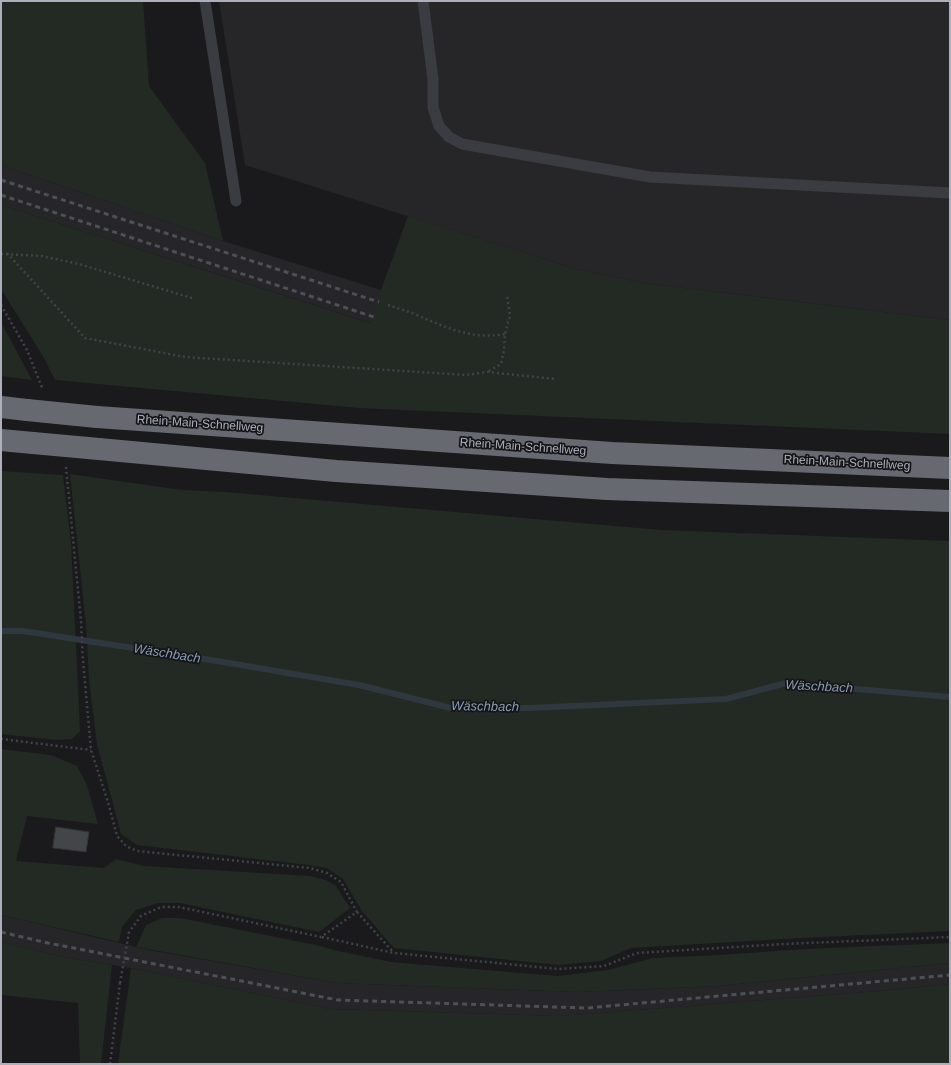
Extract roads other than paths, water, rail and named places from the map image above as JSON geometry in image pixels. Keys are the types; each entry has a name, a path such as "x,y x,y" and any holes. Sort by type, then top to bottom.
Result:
{"highway":[{"name":"Rhein-Main-Schnellweg","path":"1,407 97,417 612,453 950,468"},
{"path":"1,440 336,471 607,489 950,501"}],"lane":[{"path":"205,1 236,201"},
{"path":"423,1 433,80 433,107 439,126 449,137 462,144 650,177 950,193"}],"waterway":[{"name":"Wäschbach","path":"1,631 23,631 359,685 451,708 529,708 726,699 786,683 950,697"}],"railway":[{"path":"1,180 379,302"},
{"path":"1,195 374,317"},
{"path":"1,932 48,943 338,1000 587,1008 950,975"}]}
